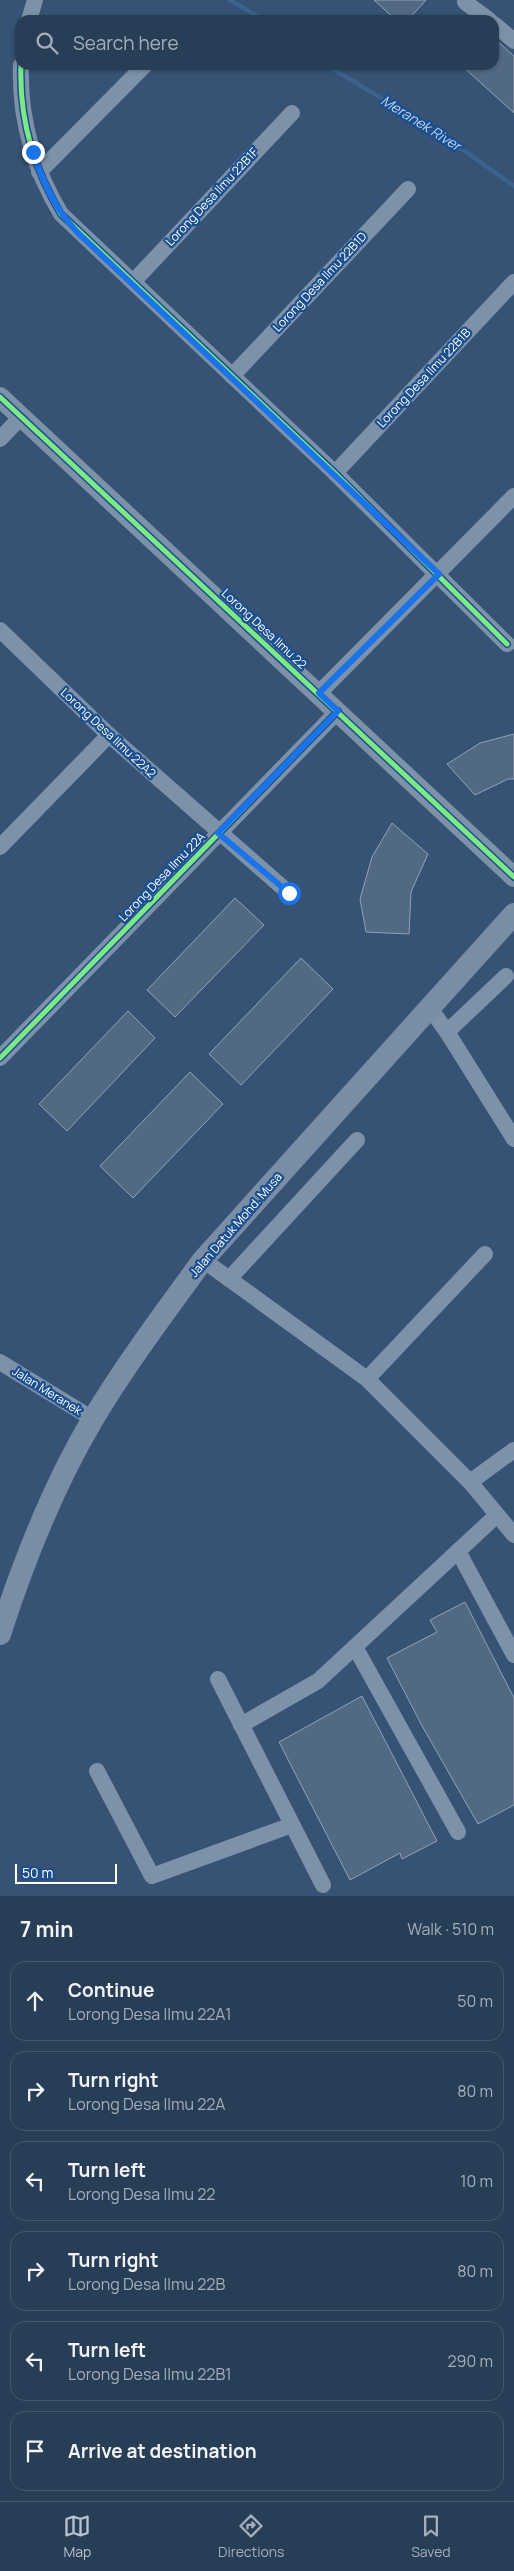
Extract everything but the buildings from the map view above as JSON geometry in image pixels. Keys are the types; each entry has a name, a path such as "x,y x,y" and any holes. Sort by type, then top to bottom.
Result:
{"main road":[{"name":"Jalan Datuk Mohd. Musa","path":"0,1634 37,1531 93,1419 162,1315 203,1260 514,914"}],"street":[{"path":"30,15 35,0"},
{"path":"462,1 482,15"},
{"path":"499,28 514,41"},
{"path":"21,70 22,109 39,172 61,214 335,473 439,574 507,644"},
{"path":"39,172 140,70"},
{"name":"Lorong Desa Ilmu 22B1F","path":"133,282 292,113"},
{"name":"Lorong Desa Ilmu 22B1D","path":"232,376 408,189"},
{"name":"Lorong Desa Ilmu 22B1B","path":"335,473 514,282"},
{"name":"Lorong Desa Ilmu 22","path":"0,396 514,877"},
{"path":"0,439 21,417"},
{"path":"319,693 439,574 514,496"},
{"name":"Lorong Desa Ilmu 22A2","path":"3,640 218,833 289,893"},
{"name":"Lorong Desa Ilmu 22A","path":"0,1058 338,711"},
{"path":"0,847 109,735"},
{"path":"447,1032 506,976"},
{"path":"430,1008 514,1139"},
{"path":"229,1280 357,1140"},
{"path":"367,1379 485,1254"},
{"path":"203,1260 367,1379 470,1482 514,1535"},
{"name":"Jalan Meranek","path":"0,1362 93,1419"},
{"path":"470,1482 514,1450"},
{"path":"241,1724 318,1681 497,1515"},
{"path":"458,1551 514,1655"},
{"path":"356,1647 458,1832"},
{"path":"218,1679 323,1886"},
{"path":"97,1771 152,1876 292,1825"}],"waterway":[{"name":"Meranek River","path":"230,0 256,15"},
{"name":"Meranek River","path":"334,70 438,132 514,186"}],"cycle path":[{"path":"21,70 23,104 30,142 43,179 61,214 335,473 507,644"},
{"path":"0,397 514,877"},
{"path":"0,1058 338,711"}],"route":[{"path":"33,152 39,172 52,198 61,214 77,232 133,282 439,574 319,693 338,711 218,833 289,893"}]}
